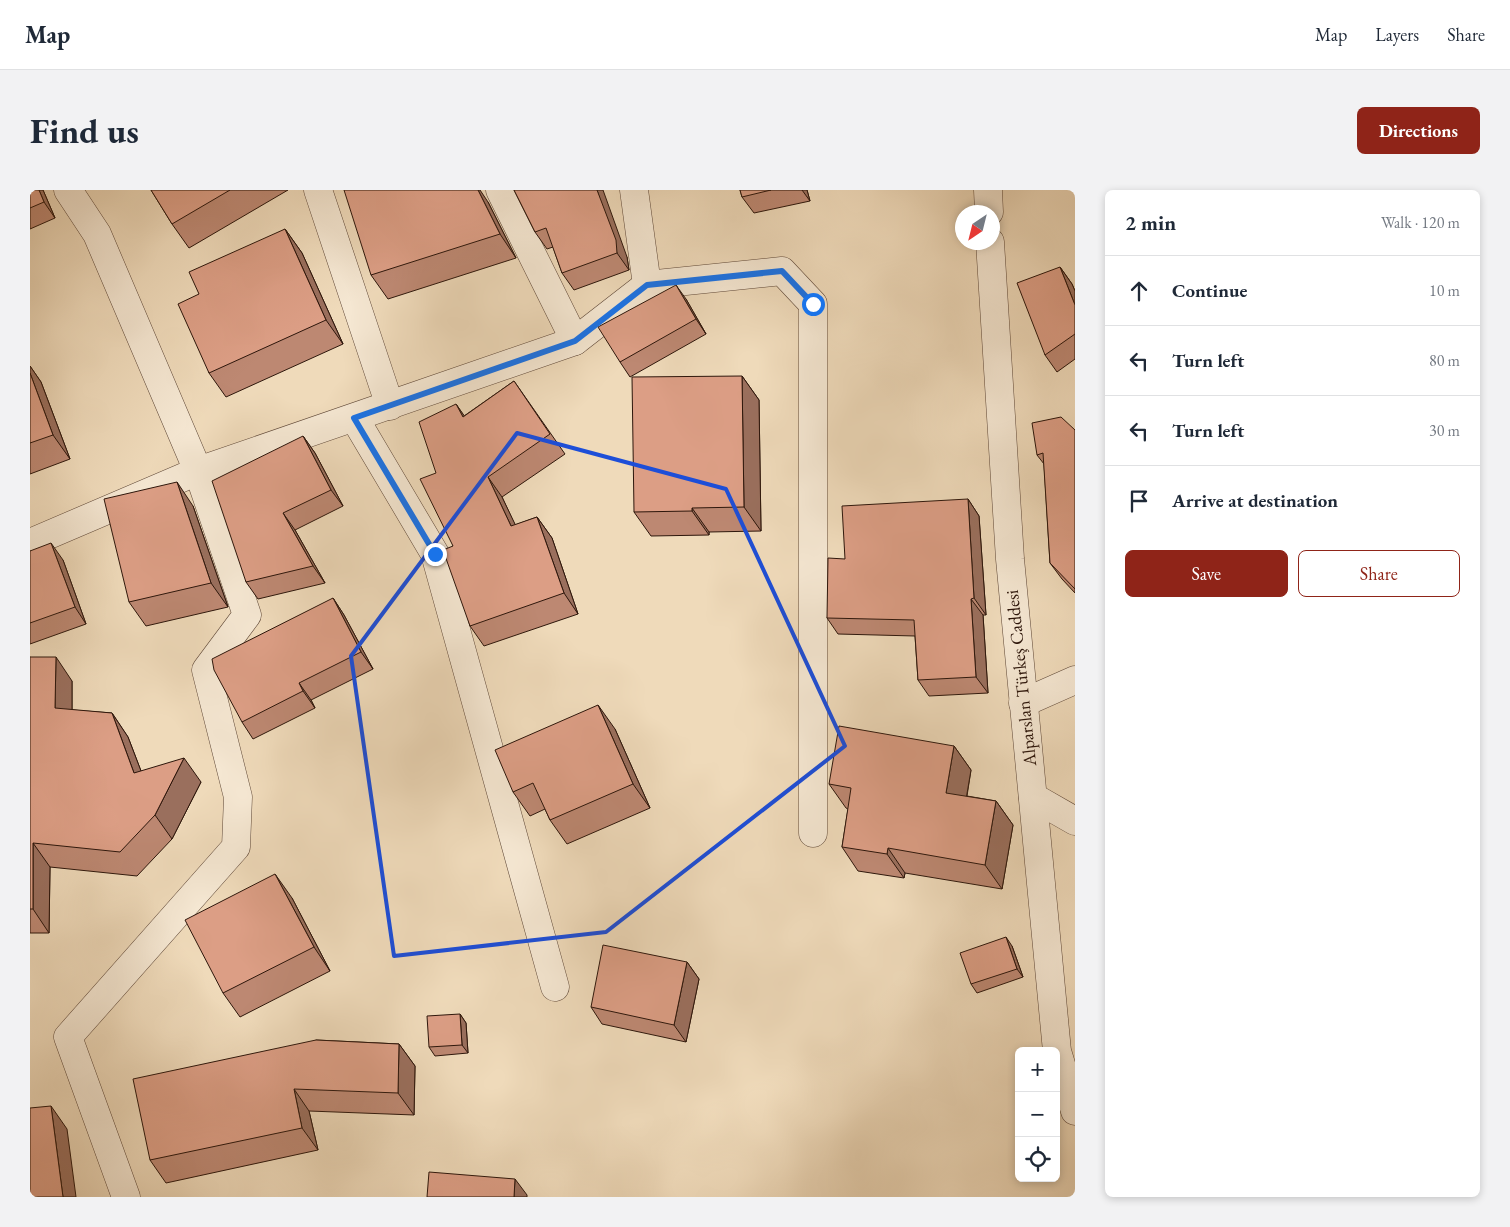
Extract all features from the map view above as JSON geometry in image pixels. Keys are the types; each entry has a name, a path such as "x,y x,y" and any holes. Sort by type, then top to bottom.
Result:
{"street":[{"path":"68,190 97,234 198,471 247,615 206,670 238,797 236,847 68,1037 126,1197"},
{"path":"318,190 390,406"},
{"path":"500,190 575,341"},
{"path":"634,190 647,285"},
{"path":"988,190 989,205"},
{"name":"Alparslan Türkeş Caddesi","path":"991,250 1010,559 1057,1051 1075,1111"},
{"path":"30,543 198,471 575,341 647,285 782,271 813,304 813,833"},
{"path":"354,418 435,554 555,987"},
{"path":"1024,702 1075,680"},
{"path":"1033,797 1075,821"}],"highlighted area":[{"path":"517,433 726,489 845,746 606,932 394,956 351,656"}],"building":[{"path":"30,190 39,190 44,202 30,208"},
{"path":"151,190 230,190 172,224"},
{"path":"344,190 478,190 500,234 371,275"},
{"path":"514,190 597,190 616,240 617,253 562,273 546,228 535,232"},
{"path":"740,190 771,190 742,197"},
{"path":"285,229 326,320 209,373 178,304 199,294 189,272"},
{"path":"1060,267 1075,305 1075,334 1045,355 1017,283"},
{"path":"676,285 696,319 620,362 598,327"},
{"path":"30,373 53,435 30,443"},
{"path":"742,376 744,507 692,508 692,511 634,512 632,377"},
{"path":"514,381 550,434 488,477 511,526 537,517 564,593 470,626 443,550 453,546 420,479 436,473 419,422 456,404 463,417"},
{"path":"1061,417 1075,430 1075,589 1050,563 1043,453 1037,455 1032,423"},
{"path":"303,436 331,490 283,513 313,566 246,582 212,481"},
{"path":"177,482 211,583 129,602 104,499"},
{"path":"968,499 974,598 971,599 976,677 918,680 914,620 827,618 828,558 845,559 842,506"},
{"path":"51,543 75,607 30,623 30,551"},
{"path":"333,598 361,652 299,683 303,691 242,722 214,670 212,659"},
{"path":"30,657 56,657 55,708 112,713 134,773 184,758 155,815 120,852 33,843 33,909 30,909"},
{"path":"598,705 633,784 550,820 533,783 513,792 495,750"},
{"path":"839,726 954,746 946,793 996,801 985,865 888,848 887,854 842,847 851,788 829,784"},
{"path":"275,874 314,947 223,993 185,920"},
{"path":"1006,937 1017,969 971,984 960,953"},
{"path":"603,945 687,962 674,1025 591,1007"},
{"path":"460,1014 462,1045 429,1047 427,1016"},
{"path":"316,1040 399,1044 398,1093 294,1089 302,1128 150,1160 133,1079"},
{"path":"51,1106 63,1197 30,1197 30,1108"},
{"path":"429,1172 515,1179 514,1197 427,1197"}],"route":[{"path":"435,554 354,418 575,341 647,285 782,271 813,304"}]}
